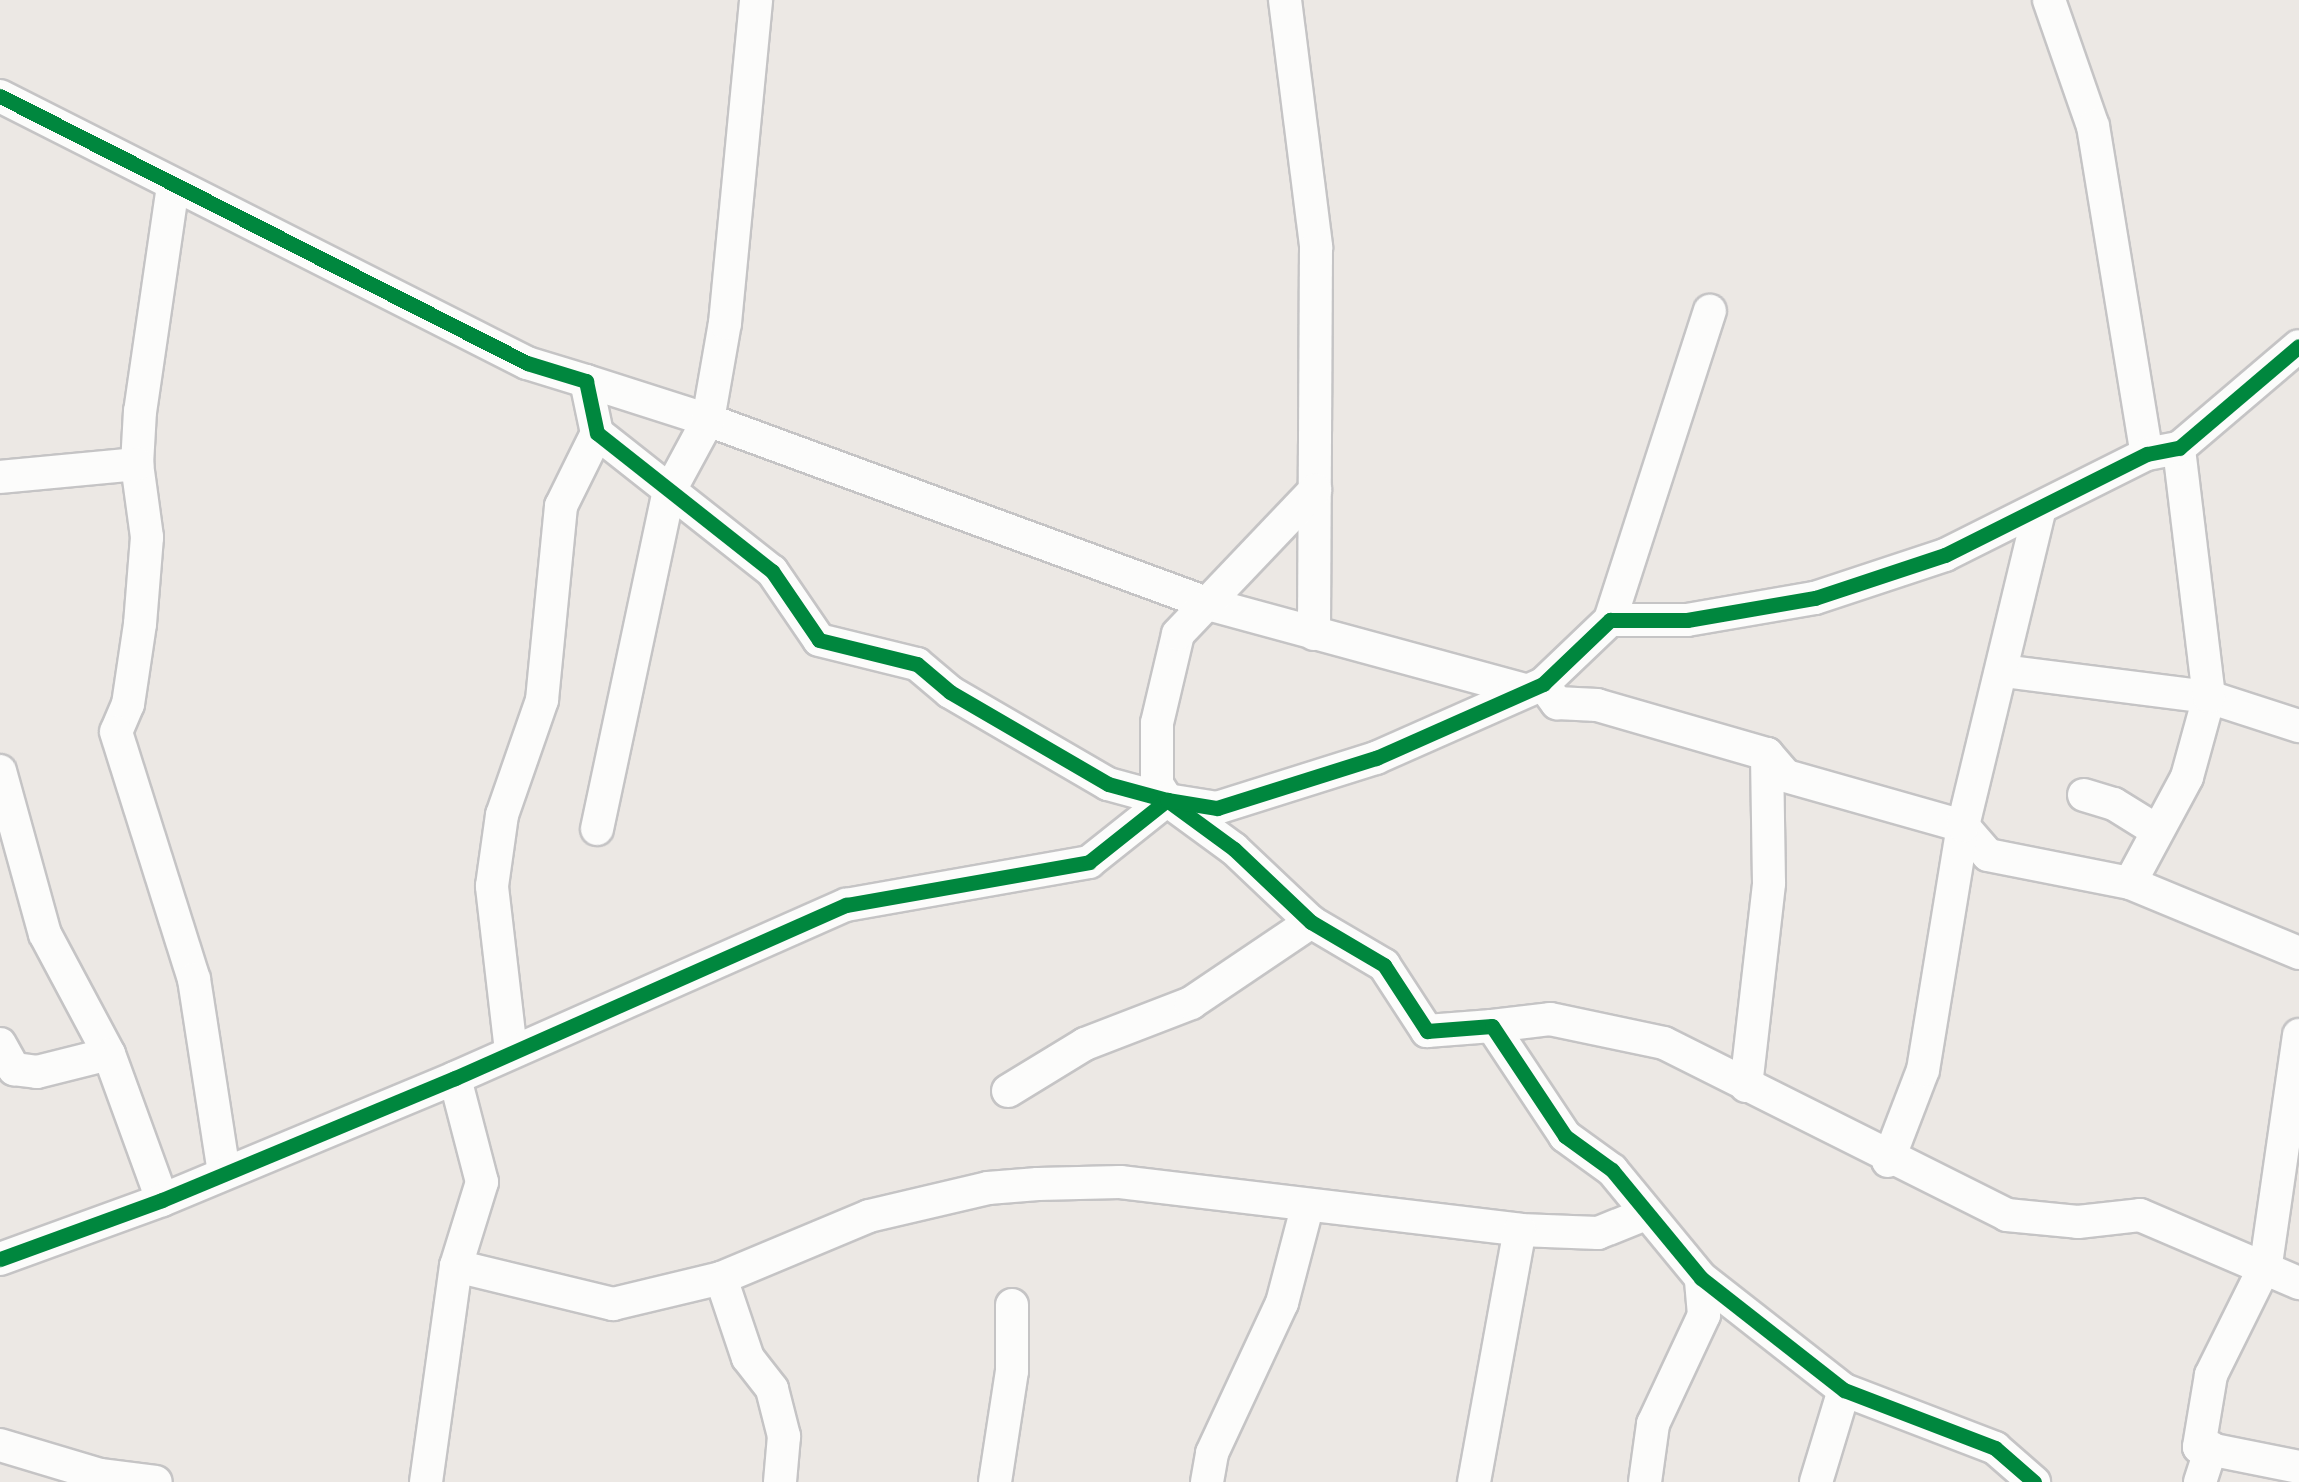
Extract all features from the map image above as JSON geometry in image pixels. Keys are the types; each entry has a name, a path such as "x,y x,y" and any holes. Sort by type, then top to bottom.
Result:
{"street":[{"path":"597,829 668,494 708,420 725,324 756,0"},
{"path":"1285,0 1316,247 1314,634"},
{"path":"2049,0 2093,126 2163,451 2208,697 2187,777 2130,883"},
{"path":"0,96 527,363 708,420 1212,605 1533,687 1557,703 1597,705 1767,754 1786,776 1962,826 1988,854 2130,883 2299,953"},
{"path":"173,186 137,464 148,537 128,704 116,732 194,979 224,1172"},
{"path":"586,381 597,433 668,494 772,571 819,640 917,664 950,692 1108,784 1217,808 1376,758 1533,687 1610,620 1710,312"},
{"path":"1610,620 1687,620 1815,598 1945,554 2163,451 2299,346"},
{"path":"511,1051 492,886 502,815 542,700 561,506 597,433"},
{"path":"0,476 137,464"},
{"path":"1316,490 1212,605 1178,634 1157,724 1158,784 1167,800 1234,850 1311,922 1384,965 1426,1031 1550,1019 1664,1043 1888,1161 2007,1215 2078,1222 2140,1214 2266,1264 2299,1283"},
{"path":"1888,1161 1923,1070 1962,826 2039,512"},
{"path":"2003,671 2208,697 2299,726"},
{"path":"1746,1086 1769,882 1767,754"},
{"path":"0,772 44,934 110,1054 162,1200"},
{"path":"2084,795 2114,804 2156,830"},
{"path":"0,1259 162,1200 511,1051 640,1001 846,905 1089,862 1167,800"},
{"path":"1008,1091 1086,1044 1191,1003 1311,922"},
{"path":"1492,1026 1565,1136 1612,1170 1643,1215 1701,1278 1844,1390 1995,1448 2034,1482"},
{"path":"2299,1034 2266,1264 2211,1376 2199,1447 2234,1458 2299,1466"},
{"path":"0,1044 14,1069 37,1072 110,1054"},
{"path":"426,1482 456,1266 482,1182 455,1078"},
{"path":"456,1266 612,1304 721,1278 869,1216 988,1188 1120,1182 1307,1208 1520,1230 1598,1233 1643,1215"},
{"path":"1207,1482 1212,1452 1282,1304 1307,1208"},
{"path":"1474,1482 1520,1230"},
{"path":"721,1278 748,1358 772,1390 784,1436 780,1482"},
{"path":"1645,1482 1653,1424 1704,1316 1701,1278"},
{"path":"995,1482 1012,1371 1012,1305"},
{"path":"1816,1482 1844,1390"},
{"path":"0,1446 100,1475 156,1482"},
{"path":"1988,1482 1995,1448"},
{"path":"2200,1482 2212,1448"}],"cycle path":[{"path":"0,96 527,363 586,381 597,433 772,571 819,640 917,664 950,692 1108,784 1167,800 1234,849 1311,922 1384,965 1427,1031 1492,1026 1565,1136 1612,1170 1701,1278 1844,1390 1995,1448 2034,1482"},
{"path":"0,1259 162,1200 455,1078 846,905 1089,862 1167,800 1217,808 1376,758 1543,684 1610,620 1687,620 1815,598 1945,555 2147,454 2179,448 2299,346"}]}
